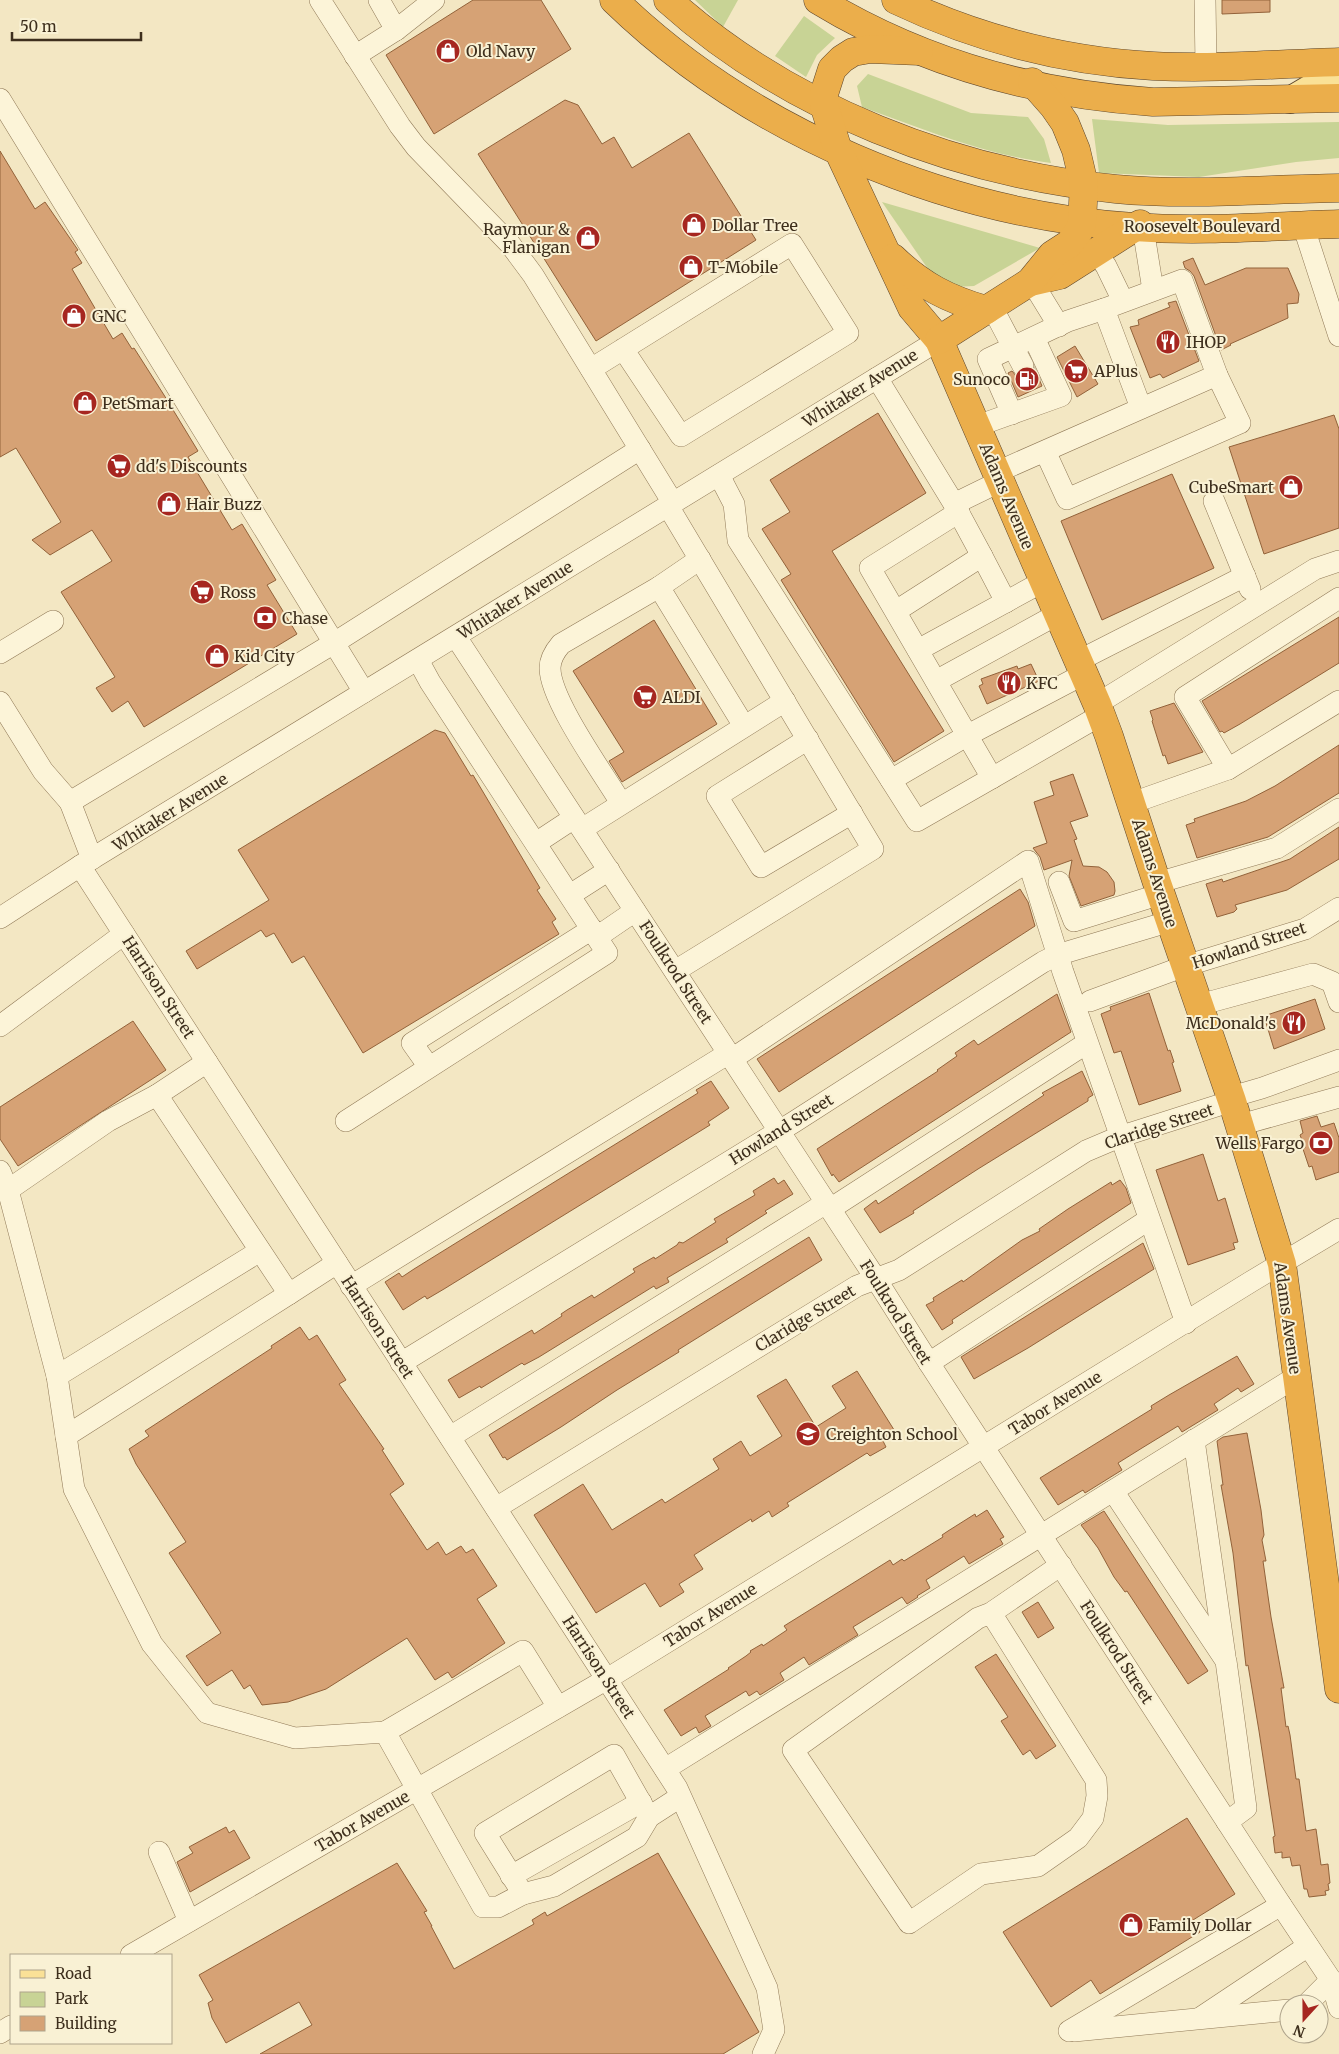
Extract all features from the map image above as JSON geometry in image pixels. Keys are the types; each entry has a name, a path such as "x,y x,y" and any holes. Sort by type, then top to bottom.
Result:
{"highway":[{"name":"Roosevelt Boulevard","path":"614,0 676,52 763,112 838,150 907,180 950,194 1037,215 1139,228 1176,229 1339,224"},
{"path":"668,0 697,25 747,60 824,105 885,132 952,156 1024,174 1116,189 1183,192 1339,188"},
{"path":"818,0 860,24 918,51 977,72 1037,87 1099,97 1153,102 1339,98"},
{"path":"896,0 932,16 986,35 1038,50 1098,60 1154,66 1339,62"},
{"name":"Whitaker Avenue","path":"986,35 1037,87 1065,123 1076,150 1084,184 1082,222 1075,238 1052,255 1031,282"},
{"path":"824,105 824,94 832,69 853,52 870,48 918,51"},
{"name":"Adams Avenue","path":"824,105 838,150 912,308 939,340 1099,709 1234,1108 1282,1264 1339,1689"},
{"name":"Whitaker Avenue","path":"939,340 1031,282 1060,275 1139,228 1183,192"},
{"path":"885,251 910,275 928,287 947,297 989,308"}],"main road":[{"path":"1290,100 1339,70"}],"street":[{"path":"320,0 400,126 416,147 510,244 533,275 640,449 700,559 873,849 675,971"},
{"path":"379,0 396,30"},
{"path":"355,56 396,30 434,0"},
{"path":"1205,0 1206,66"},
{"path":"0,99 364,692"},
{"path":"1303,225 1339,336"},
{"path":"1139,228 1153,290"},
{"path":"591,369 792,244 848,334 681,436 624,349"},
{"path":"1096,252 1106,266 1123,301"},
{"path":"1012,414 988,359 1059,326 1182,280 1217,375 1240,423 1067,499 1045,451"},
{"path":"1031,282 1059,326"},
{"path":"989,308 1014,347 1023,366"},
{"path":"1104,309 1141,408"},
{"path":"977,426 1012,414 1038,397 1061,396 1034,338"},
{"name":"Whitaker Avenue","path":"0,918 86,862 939,340"},
{"path":"992,778 870,568 999,477 1045,451 1217,375"},
{"path":"877,378 956,508 1006,602"},
{"path":"70,802 334,643 640,449"},
{"path":"719,475 734,504 738,540 917,821 992,778 1315,569 1339,562"},
{"path":"1214,501 1257,605"},
{"path":"896,611 982,556"},
{"path":"621,803 563,709 552,680 550,666 554,653 561,644 659,588 700,559"},
{"path":"891,780 1081,668 1245,576"},
{"path":"918,650 1044,581"},
{"path":"659,588 744,726"},
{"path":"1228,769 1185,697 1339,598"},
{"path":"936,681 1058,614"},
{"path":"0,653 53,621"},
{"name":"Foulkrod Street","path":"456,637 876,1278 928,1363 1042,1535 1281,1905 1308,1946 1332,1973 1339,2008"},
{"path":"346,1121 608,953 430,682 418,660"},
{"path":"536,844 621,803 785,701"},
{"path":"1132,803 1228,769 1339,701"},
{"name":"Harrison Street","path":"0,702 43,771 70,802 86,862 124,934 666,1769 767,1988 774,2030 763,2054"},
{"path":"808,739 717,796 761,867 852,813"},
{"path":"1059,882 1074,921 1276,848 1339,808"},
{"path":"352,1286 731,1056 1028,861 1057,955 1119,1137 1186,1323"},
{"path":"570,895 609,870"},
{"name":"Howland Street","path":"1090,1000 1185,966 1305,928 1339,908"},
{"path":"430,1067 412,1043 635,910"},
{"name":"Howland Street","path":"401,1363 779,1130 1043,962 1057,955 1171,921"},
{"path":"0,1026 124,934"},
{"path":"1199,1004 1314,974 1332,982 1339,1002"},
{"path":"450,1437 828,1206 1087,1043"},
{"path":"1234,1108 1262,1088 1339,1060"},
{"path":"207,1062 157,1095 4,1181 56,1376 74,1489 152,1644 206,1712 295,1738 385,1732 523,1650 558,1707"},
{"path":"157,1095 289,1294"},
{"path":"1234,1108 1339,1097"},
{"name":"Claridge Street","path":"496,1508 857,1286 899,1270 1086,1151 1119,1137 1234,1108"},
{"path":"928,1363 1148,1220"},
{"name":"Tabor Avenue","path":"133,1954 607,1679 1339,1229"},
{"path":"56,1376 260,1252"},
{"path":"66,1436 337,1263"},
{"path":"666,1769 1296,1377"},
{"path":"1194,1440 1246,1808 1227,1822"},
{"path":"1113,1491 1226,1661"},
{"path":"991,1613 1096,1780 1097,1796 1093,1818 1078,1838 1038,1866 981,1874 909,1923 793,1750 978,1618 991,1613 1061,1565"},
{"path":"385,1732 483,1907 498,1907 523,1894 554,1886 637,1837 645,1809 614,1755 485,1833 523,1894"},
{"path":"511,1876 678,1793"},
{"path":"159,1852 189,1921"},
{"path":"1279,2011 1069,2031 1281,1905"},
{"path":"1198,2019 1308,1946"},
{"path":"1314,1994 1332,1973"}],"green space":[{"path":"695,0 738,0 723,27"},
{"path":"804,16 835,38 817,55 806,77 775,56"},
{"path":"868,74 971,113 1028,117 1044,139 1051,163 978,148 862,107 857,86"},
{"path":"1092,119 1168,125 1339,122 1339,158 1296,162 1199,177 1099,173"},
{"path":"882,202 1040,248 974,286 954,287 928,269"}],"building":[{"path":"473,0 541,0 571,49 434,134 386,55"},
{"path":"1222,0 1270,0 1270,12 1222,14"},
{"path":"565,100 578,105 602,144 614,137 632,168 689,133 756,240 596,341 478,154"},
{"path":"0,151 35,209 45,202 78,250 75,252 82,263 72,269 113,339 122,333 132,349 134,348 164,395 198,451 188,457 232,530 242,524 276,580 267,585 297,634 144,727 128,701 112,712 96,688 115,677 61,592 112,561 92,530 50,555 32,540 61,522 16,448 0,457"},
{"path":"1193,258 1205,285 1246,268 1288,268 1299,294 1298,303 1287,304 1288,318 1230,344 1221,350 1194,276 1185,268 1183,262"},
{"name":"IHOP","path":"1176,301 1199,361 1163,378 1160,374 1150,378 1130,327 1139,325 1138,320 1170,307 1168,303"},
{"name":"APlus","path":"1075,346 1098,384 1077,397 1057,357"},
{"path":"1035,369 1042,386 1018,397 1008,373 1012,371 1017,377 1023,378 1029,377"},
{"path":"878,413 926,493 832,551 944,731 894,762 781,580 791,574 762,529 790,512 770,480"},
{"name":"CubeSmart","path":"1334,415 1339,429 1339,528 1264,554 1229,447"},
{"path":"1172,474 1214,568 1102,620 1061,521"},
{"path":"1339,617 1339,663 1240,724 1224,733 1220,732 1202,701"},
{"name":"ALDI","path":"654,620 717,724 622,782 609,761 624,752 573,671"},
{"name":"KFC","path":"1031,664 1039,681 987,704 979,686 983,684 981,679 1017,666 1018,669"},
{"path":"1174,703 1203,752 1168,764 1165,755 1163,756 1150,711"},
{"path":"435,730 445,733 471,776 473,775 540,888 537,890 556,919 552,922 559,934 363,1053 304,956 292,963 274,933 266,937 261,930 197,969 186,951 269,900 238,850"},
{"path":"1339,745 1339,793 1268,837 1197,858 1186,825 1195,822 1194,819 1246,801 1275,786"},
{"path":"1073,774 1088,816 1070,822 1077,839 1074,840 1083,866 1099,867 1107,872 1114,882 1115,891 1114,895 1081,906 1069,876 1072,860 1044,870 1040,857 1033,848 1047,843 1034,802 1054,795 1050,782"},
{"path":"1339,827 1339,859 1287,890 1235,905 1237,909 1234,912 1217,917 1206,884 1222,879 1223,882 1290,859"},
{"path":"1020,889 1028,902 1035,926 779,1092 757,1059"},
{"path":"1149,993 1168,1051 1170,1050 1174,1062 1172,1063 1181,1091 1139,1105 1121,1051 1114,1053 1101,1014 1111,1010 1110,1007"},
{"path":"1057,994 1071,1032 839,1182 833,1174 832,1176 817,1149 938,1071 957,1056 955,1053 974,1040 978,1045"},
{"name":"McDonald's","path":"1315,999 1325,1029 1274,1049 1264,1016"},
{"path":"133,1021 166,1070 18,1166 0,1139 0,1107"},
{"path":"1082,1071 1093,1095 1088,1098 1088,1101 978,1169 913,1211 914,1213 880,1233 864,1209 876,1200 878,1204 1044,1095 1042,1093"},
{"path":"711,1081 729,1108 708,1122 710,1125 444,1289 427,1299 425,1296 403,1310 385,1282 399,1273 402,1277 698,1093 696,1090"},
{"name":"Wells Fargo","path":"1317,1116 1321,1127 1334,1123 1339,1138 1339,1172 1316,1180 1312,1166 1309,1167 1303,1149 1305,1148 1300,1135 1303,1133 1300,1121"},
{"path":"1203,1154 1218,1201 1225,1198 1238,1242 1233,1243 1235,1249 1188,1265 1156,1170"},
{"path":"774,1178 778,1184 784,1180 793,1194 726,1239 728,1242 667,1278 669,1282 656,1289 654,1286 539,1357 524,1365 522,1363 481,1388 480,1386 459,1398 448,1380 532,1330 534,1334 562,1316 561,1314 567,1310 592,1295 594,1298 635,1272 633,1269 654,1257 655,1259 679,1242 683,1243 716,1222 714,1219 755,1195 753,1191"},
{"path":"1120,1180 1126,1188 1131,1203 952,1320 953,1323 942,1330 926,1305 934,1301 933,1298 962,1280 963,1282 1022,1240 1040,1231 1039,1229 1068,1209 1111,1182 1112,1185"},
{"path":"809,1237 822,1260 678,1350 679,1352 561,1427 507,1460 505,1457 503,1458 489,1435"},
{"path":"1143,1243 1154,1269 1028,1348 974,1379 961,1357"},
{"path":"300,1327 309,1340 317,1335 346,1380 339,1384 384,1449 382,1450 404,1484 390,1494 427,1550 438,1542 446,1555 461,1546 466,1553 473,1549 497,1586 477,1599 505,1643 452,1678 448,1672 435,1680 407,1638 326,1689 288,1702 262,1705 250,1685 244,1689 232,1670 207,1686 186,1656 221,1633 169,1553 186,1542 136,1464 129,1449 149,1436 145,1431 272,1348 271,1346"},
{"path":"1237,1356 1254,1384 1241,1392 1238,1388 1214,1404 1218,1410 1182,1432 1178,1426 1118,1463 1122,1470 1085,1493 1083,1490 1058,1505 1040,1478 1152,1409 1151,1406"},
{"path":"857,1371 896,1433 883,1441 886,1447 870,1456 867,1453 787,1503 789,1506 772,1517 769,1511 752,1522 751,1519 694,1555 703,1569 679,1584 684,1592 660,1607 645,1583 596,1613 534,1515 583,1484 612,1530 662,1499 665,1503 719,1469 713,1459 741,1441 750,1456 782,1436 757,1396 786,1379 816,1427 846,1408 832,1386"},
{"path":"1247,1433 1261,1510 1264,1535 1262,1540 1266,1561 1263,1561 1284,1688 1281,1688 1286,1727 1288,1726 1290,1735 1296,1779 1299,1779 1306,1831 1316,1829 1321,1865 1328,1864 1330,1883 1328,1884 1329,1890 1325,1891 1326,1895 1309,1897 1307,1889 1304,1889 1300,1865 1292,1866 1290,1857 1282,1858 1282,1852 1275,1853 1273,1837 1275,1836 1259,1731 1248,1665 1246,1666 1233,1553 1221,1485 1223,1485 1217,1441 1223,1437"},
{"path":"987,1510 1004,1537 1000,1539 1003,1544 969,1564 964,1556 926,1580 930,1588 907,1604 902,1597 853,1627 858,1635 809,1665 804,1657 780,1673 784,1680 760,1695 757,1691 749,1696 746,1691 705,1716 711,1726 699,1733 696,1727 681,1736 664,1710 729,1669 750,1651 762,1644 763,1646 787,1630 784,1626 890,1560 893,1565 902,1559 904,1561 943,1537 942,1535 975,1514 976,1517"},
{"path":"1104,1511 1208,1671 1188,1684 1127,1591 1125,1592 1114,1577 1098,1548 1081,1525"},
{"path":"1038,1602 1054,1628 1038,1638 1022,1612"},
{"path":"996,1654 1056,1746 1036,1759 1030,1750 1023,1755 1001,1721 1008,1717 975,1667"},
{"path":"1187,1818 1235,1894 1193,1920 1200,1932 1100,1994 1091,1980 1051,2007 1003,1932"},
{"path":"226,1827 229,1833 234,1830 250,1858 190,1892 177,1862 193,1853 189,1847"},
{"path":"658,1853 759,2032 723,2054 260,2054 312,2025 299,2002 226,2043 212,2018 208,2003 213,2000 199,1975 397,1863 427,1911 424,1912 454,1969 534,1924 532,1920 545,1912 547,1916"}],"tunnel":[{"path":"1023,366 1034,389"}],"place":[{"name":"Old Navy","path":"448,51"},
{"name":"Dollar Tree","path":"694,225"},
{"name":"Raymour & Flanigan","path":"588,238"},
{"name":"T-Mobile","path":"691,267"},
{"name":"GNC","path":"74,316"},
{"name":"IHOP","path":"1168,342"},
{"name":"APlus","path":"1076,371"},
{"name":"Sunoco","path":"1027,379"},
{"name":"PetSmart","path":"85,403"},
{"name":"dd's Discounts","path":"119,466"},
{"name":"CubeSmart","path":"1291,487"},
{"name":"Hair Buzz","path":"169,504"},
{"name":"Ross","path":"202,592"},
{"name":"Chase","path":"265,618"},
{"name":"Kid City","path":"217,656"},
{"name":"KFC","path":"1009,683"},
{"name":"ALDI","path":"645,697"},
{"name":"McDonald's","path":"1294,1023"},
{"name":"Wells Fargo","path":"1321,1143"},
{"name":"Creighton School","path":"808,1434"},
{"name":"Family Dollar","path":"1131,1925"}]}
